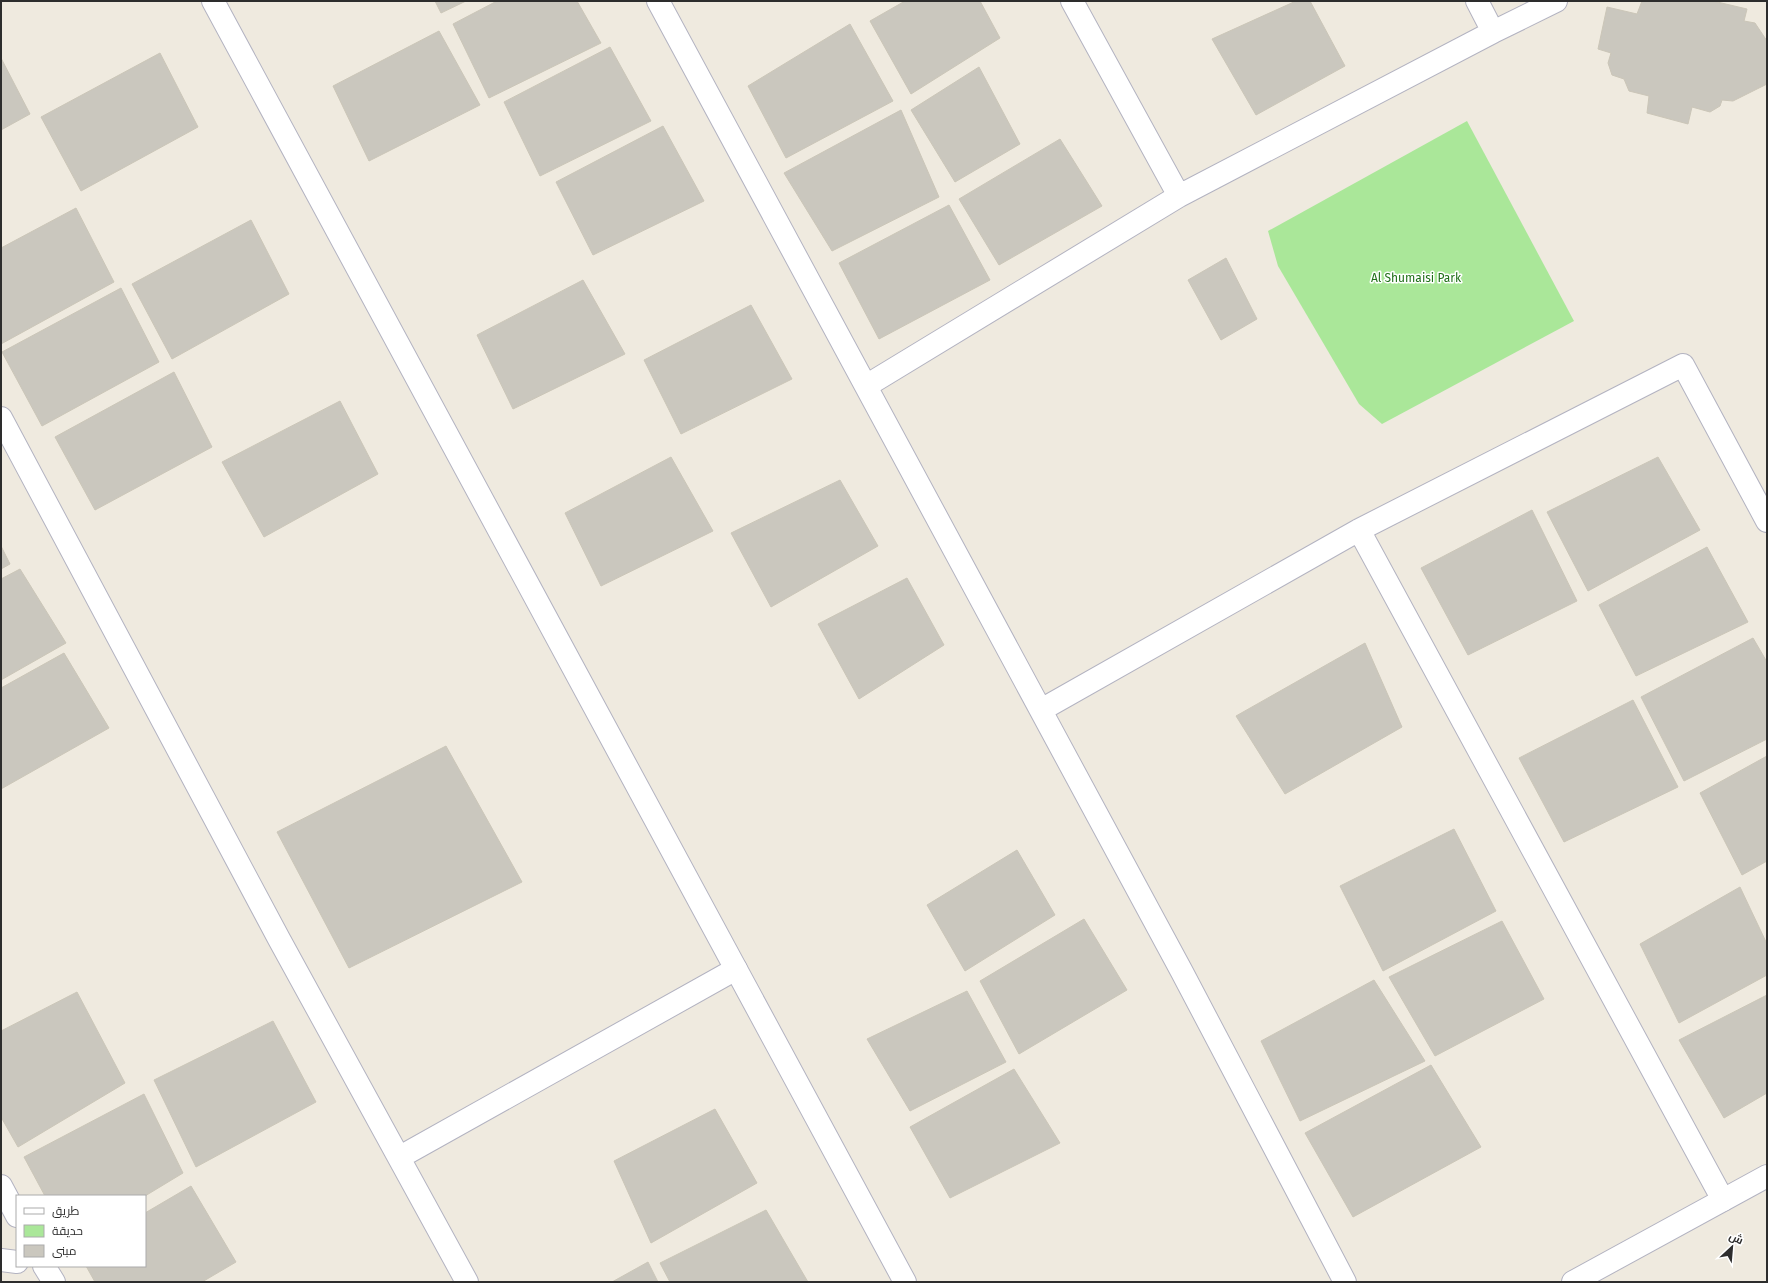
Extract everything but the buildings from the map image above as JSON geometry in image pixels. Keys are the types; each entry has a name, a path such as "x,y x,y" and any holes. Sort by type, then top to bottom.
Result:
{"street":[{"path":"212,1 905,1282"},
{"path":"658,1 1182,972 1345,1282"},
{"path":"1072,1 1179,196"},
{"path":"1477,1 1493,32"},
{"path":"866,386 1179,196 1493,32 1556,1"},
{"path":"1041,710 1359,530 1683,365 1767,521"},
{"path":"1,418 279,939 400,1157 467,1282"},
{"path":"1359,530 1723,1200"},
{"path":"400,1157 736,969"},
{"path":"1573,1282 1767,1176"},
{"path":"1,1186 16,1214"},
{"path":"1,1260 16,1262"},
{"path":"45,1267 54,1282"}],"green space":[{"name":"Al Shumaisi Park","path":"1467,121 1574,321 1382,424 1359,404 1278,266 1268,231"}]}
